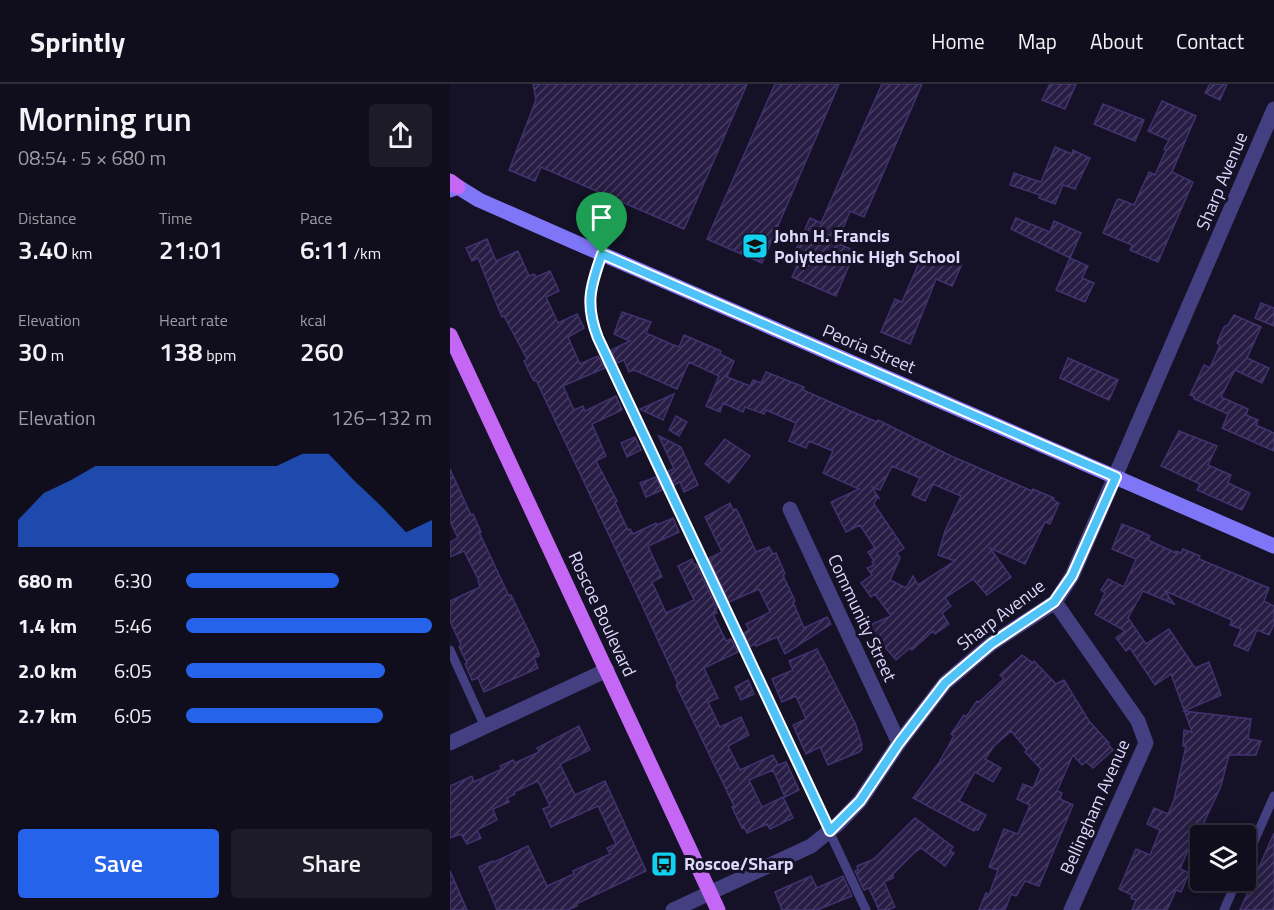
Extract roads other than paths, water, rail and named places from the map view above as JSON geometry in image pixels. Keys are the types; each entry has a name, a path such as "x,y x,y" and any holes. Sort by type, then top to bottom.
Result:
{"main road":[{"name":"Roscoe Boulevard","path":"450,335 718,910"}],"street":[{"name":"Sharp Avenue","path":"673,910 811,846 830,831 860,801 899,743 945,683 991,644 1054,602 1072,576 1274,110"},
{"name":"Peoria Street","path":"453,186 479,200 602,254 1274,546"},
{"name":"Community Street","path":"790,509 899,743"},
{"name":"Bellingham Avenue","path":"1054,602 1138,721 1146,743 1071,910"},
{"path":"450,743 606,670"}],"lane":[{"path":"602,254 592,281 590,303 590,318 598,338 866,910"},
{"path":"450,650 485,727"},
{"path":"1256,837 1274,796"},
{"path":"1224,910 1232,891"}],"place":[{"name":"John H. Francis Polytechnic High School","path":"755,246"},
{"name":"Roscoe/Sharp","path":"664,864"}]}
